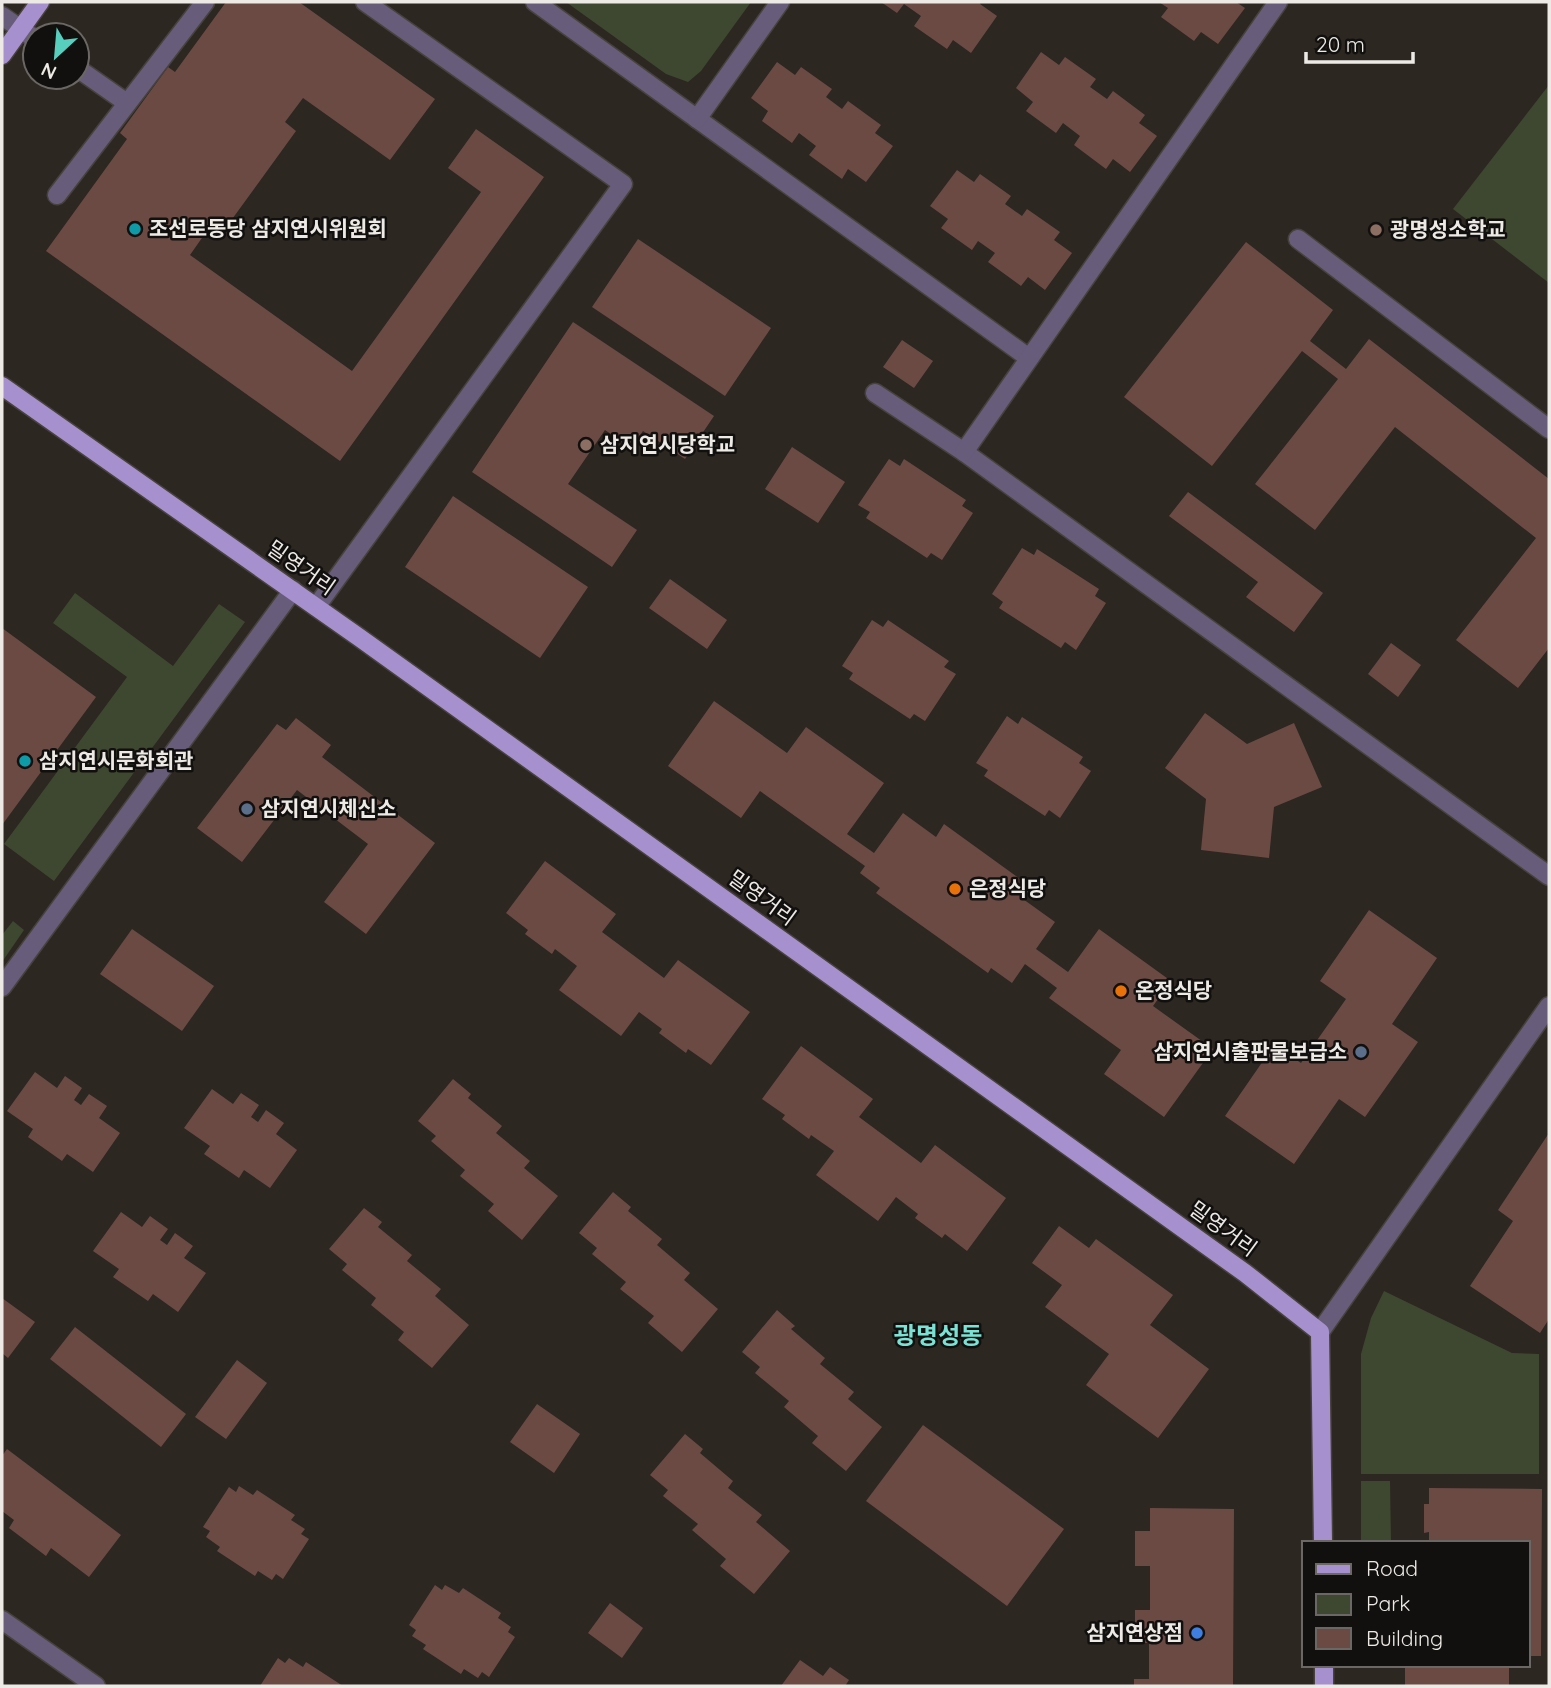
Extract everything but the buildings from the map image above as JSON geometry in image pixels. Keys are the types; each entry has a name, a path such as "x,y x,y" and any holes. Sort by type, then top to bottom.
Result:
{"main road":[{"path":"33,21 40,2"},
{"path":"2,55 21,40"},
{"name":"밀영거리","path":"2,386 293,590 1234,1265 1320,1332"},
{"path":"1320,1332 1323,1541"},
{"path":"1324,1667 1324,1686"}],"street":[{"path":"57,195 205,2"},
{"path":"316,607 624,184 365,2"},
{"path":"535,2 1029,358"},
{"path":"697,118 780,2"},
{"path":"964,452 1278,2"},
{"path":"2,16 21,29"},
{"path":"91,78 127,103"},
{"path":"1298,239 1549,429"},
{"path":"875,393 964,452 1549,876"},
{"path":"2,987 293,590"},
{"path":"1320,1332 1549,1006"},
{"path":"2,1620 96,1686"}],"green space":[{"path":"566,2 751,2 701,71 688,82 666,74"},
{"path":"1549,85 1549,283 1453,209"},
{"path":"75,593 173,666 219,604 245,622 54,881 4,844 127,677 53,623"},
{"path":"13,921 24,930 2,962 2,935"},
{"path":"1384,1291 1512,1353 1539,1354 1539,1474 1361,1474 1361,1354 1371,1318"},
{"path":"1361,1481 1390,1481 1391,1541 1361,1541"}],"place":[{"name":"조선로동당 삼지연시위원회","path":"135,229"},
{"name":"광명성소학교","path":"1376,230"},
{"name":"삼지연시당학교","path":"586,445"},
{"name":"삼지연시문화회관","path":"25,761"},
{"name":"삼지연시체신소","path":"247,809"},
{"name":"은정식당","path":"955,889"},
{"name":"온정식당","path":"1121,991"},
{"name":"삼지연시출판물보급소","path":"1361,1052"},
{"name":"삼지연상점","path":"1197,1633"}],"district":[{"name":"광명성동","path":"938,1336"}]}
